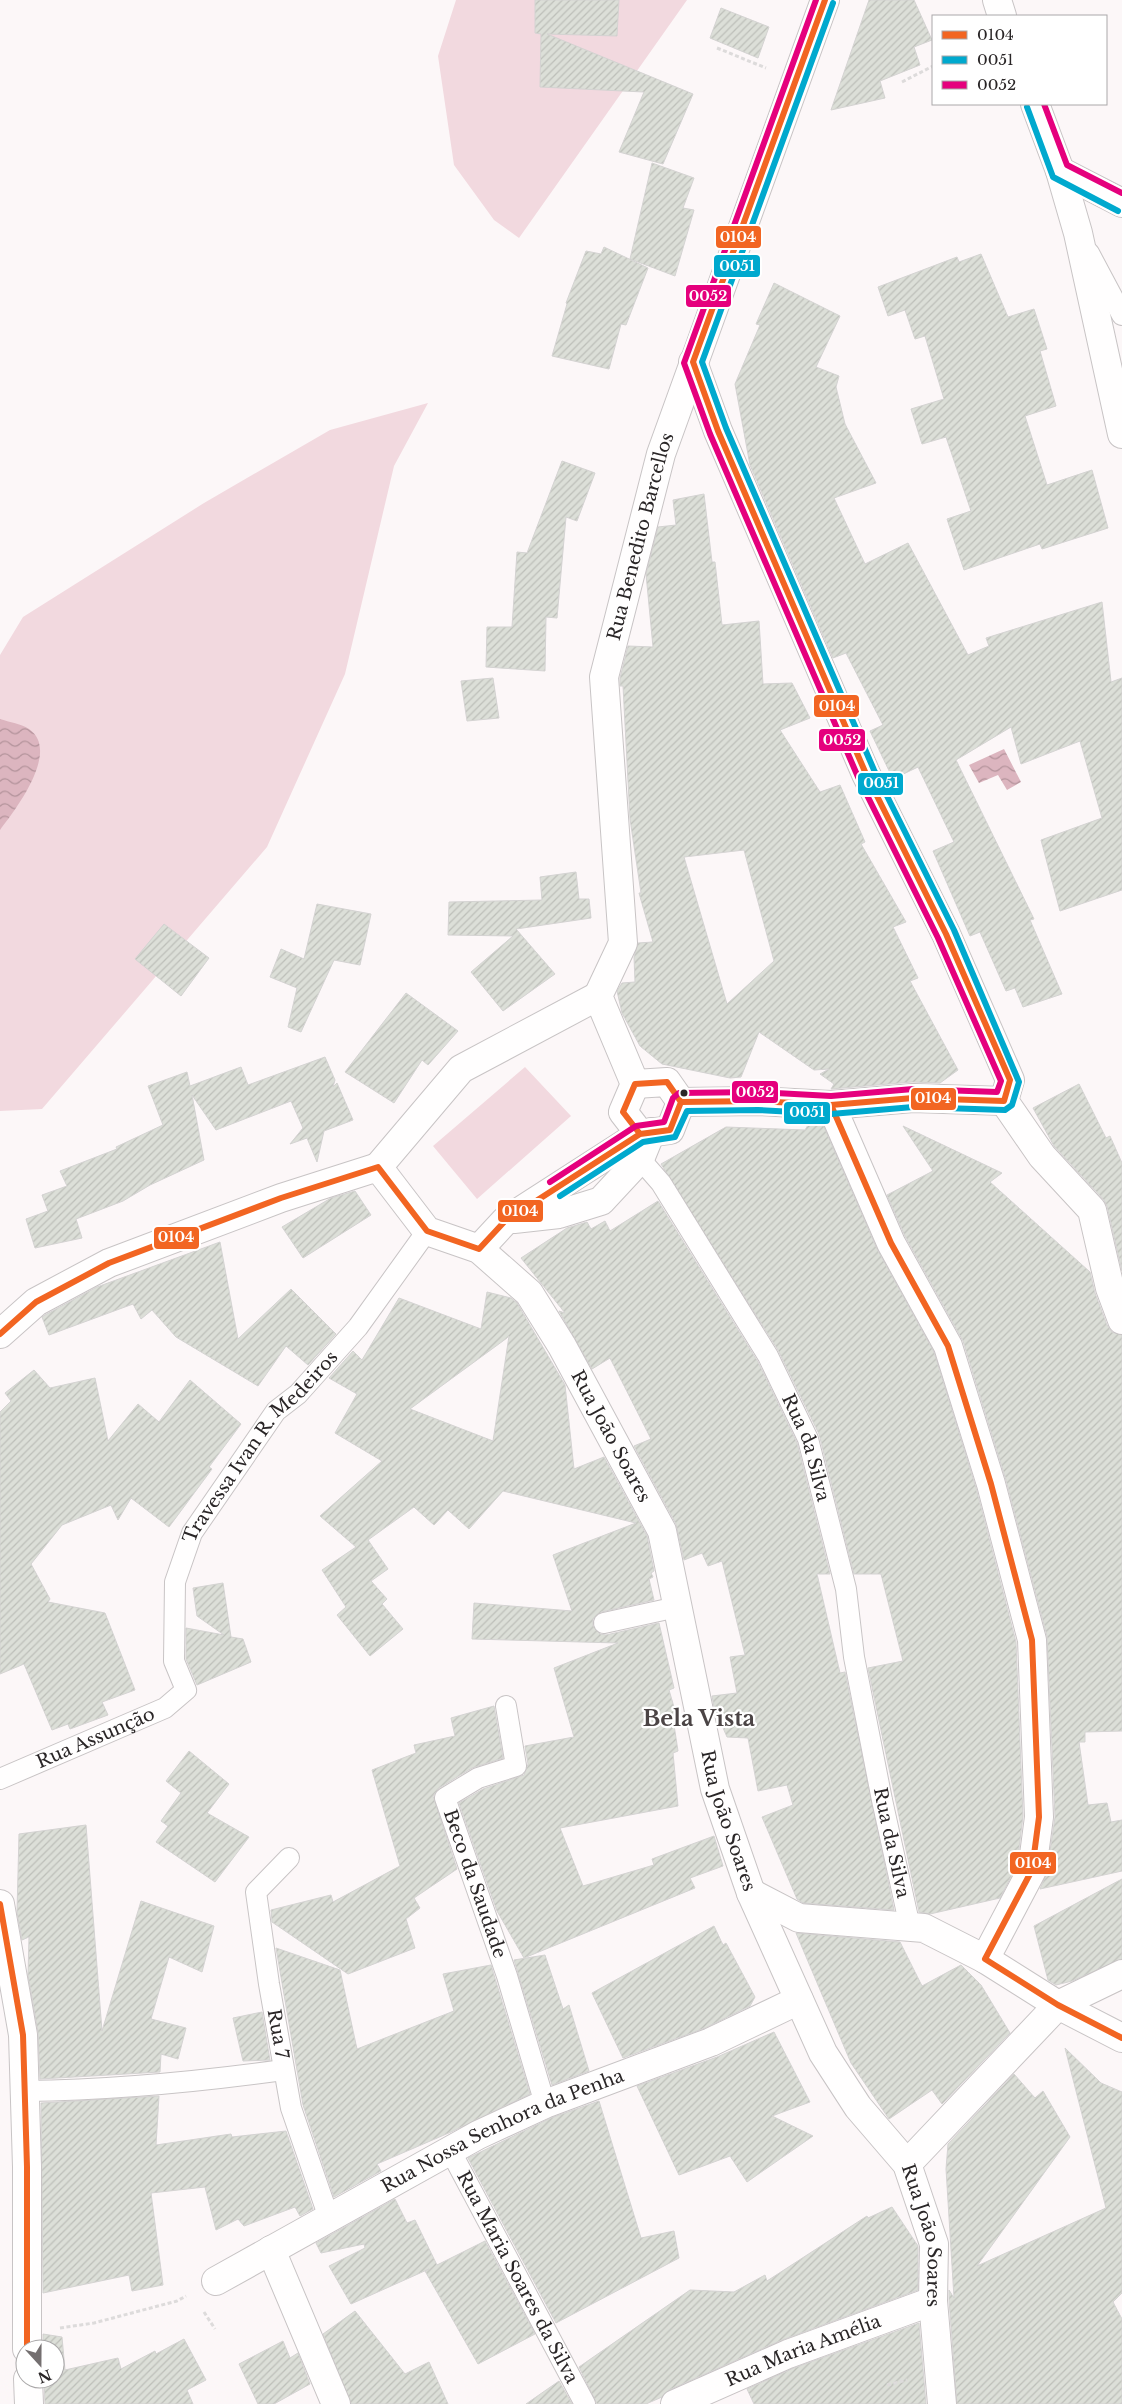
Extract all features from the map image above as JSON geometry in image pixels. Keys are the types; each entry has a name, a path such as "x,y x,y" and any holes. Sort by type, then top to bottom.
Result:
{"street":[{"name":"Rua Benedito Barcellos","path":"598,996 623,943 604,677 661,454 826,0"},
{"path":"997,0 1002,15"},
{"path":"1035,105 1060,171 1078,232 1122,434"},
{"path":"1060,171 1122,203"},
{"path":"693,362 718,432 862,764 946,934 1010,1080 1004,1101"},
{"path":"0,1334 36,1302 109,1263 281,1198 378,1167 461,1070 598,996 635,1084 622,1112 644,1142"},
{"path":"635,1084 667,1082 681,1102"},
{"path":"681,1102 758,1101 831,1105 913,1098 1004,1101"},
{"path":"1004,1101 1042,1156 1092,1210 1110,1288 1122,1320"},
{"path":"378,1167 427,1231 478,1249 505,1221 644,1142 670,1130 681,1102"},
{"path":"831,1105 891,1243 948,1346 992,1484 1032,1640 1039,1817 1032,1870 985,1959"},
{"name":"Rua João Soares","path":"478,1249 529,1293 562,1346 662,1531 715,1789 751,1893 823,2054 858,2107 907,2164 934,2244 933,2301 942,2404"},
{"path":"751,1893 798,1918 924,1928 985,1959 1058,2005 1122,2038"},
{"path":"0,1904 23,2035 27,2339"},
{"path":"907,2164 1058,2005 1122,1974"},
{"name":"Rua Nossa Senhora da Penha","path":"216,2281 450,2150 544,2104 711,2042 799,2000"},
{"path":"271,2250 336,2404"},
{"name":"Rua Maria Amélia","path":"675,2404 788,2354 933,2301"},
{"path":"28,2389 29,2404"}],"lane":[{"path":"1078,232 1122,315"},
{"name":"Rua da Silva","path":"644,1142 661,1182 768,1356 808,1439 846,1588 862,1695 882,1800 910,1927"},
{"name":"Travessa Ivan R. Medeiros","path":"186,1690 174,1661 175,1582 192,1533 276,1411 298,1394 358,1327 427,1231"},
{"path":"604,1623 677,1607"},
{"name":"Rua Assunção","path":"0,1779 165,1708 186,1690"},
{"name":"Beco da Saudade","path":"506,1706 516,1766 478,1778 445,1798 508,1976 544,2104"},
{"name":"Rua 7","path":"289,1858 256,1892 283,2070 291,2108 329,2218"},
{"path":"25,2091 101,2090 197,2082 283,2070"},
{"name":"Rua Maria Soares da Silva","path":"450,2150 585,2404"}],"path":[{"path":"717,48 755,65 798,77"},
{"path":"902,82 932,67"},
{"path":"34,2339 177,2301 216,2281"}],"shaded area":[{"path":"456,0 687,0 519,238 494,220 454,165 438,56"},
{"path":"428,403 394,466 345,674 267,847 42,1109 0,1111 0,655 23,617 204,503 330,430"},
{"path":"525,1067 571,1116 477,1199 433,1146"}],"water":[{"path":"0,719 29,729 38,739 40,751 38,765 32,780 0,830"},
{"path":"1004,749 1021,782 1007,790 998,775 979,783 969,765"}],"building":[{"path":"535,0 619,0 617,36 547,34 693,94 663,164 619,152 644,92 540,87 541,34 535,33"},
{"path":"869,0 914,0 932,40 914,47 920,65 880,81 885,98 831,110"},
{"path":"721,8 769,27 758,58 710,38"},
{"path":"652,163 694,178 683,208 694,210 675,276 630,259"},
{"path":"604,247 648,268 626,325 621,324 609,369 552,356 566,303 586,251 601,254"},
{"path":"981,254 1008,317 1034,309 1047,349 1040,351 1056,406 1025,416 1047,485 1092,470 1108,528 1042,549 1040,544 964,570 947,519 971,511 946,437 922,444 911,409 944,399 925,336 915,339 905,310 888,316 878,287 957,257 959,262"},
{"path":"774,283 840,316 816,367 839,376 836,387 845,424 876,483 834,498 865,564 908,543 968,655 989,646 986,638 1102,602 1111,682 1122,678 1122,890 1060,911 1041,840 1102,818 1080,741 1021,764 1011,727 956,760 1034,919 1030,920 1062,994 1023,1007 1015,988 1006,991 980,932 970,936 933,851 954,842 918,767 893,779 870,731 883,725 846,653 833,658 750,465 735,384 760,325 756,324"},
{"path":"562,461 595,473 577,521 566,517 557,618 546,617 545,671 486,667 487,627 512,627 517,552 527,553"},
{"path":"704,494 712,562 715,562 722,625 759,621 763,684 792,683 810,718 780,730 820,792 840,785 865,842 861,844 906,922 893,927 918,978 910,981 958,1070 940,1083 912,1082 831,1089 834,1084 820,1074 829,1069 814,1070 759,1032 741,1077 730,1078 662,1064 640,1046 622,1013 617,991 622,983 635,982 634,957 638,943 653,942 639,893 641,893 630,819 623,686 620,686 620,678 628,646 653,647 646,574 658,527 676,525 673,500","holes":["744,850 774,961 727,1004 684,857"]},
{"path":"493,678 499,718 467,721 461,681"},
{"path":"576,872 579,899 589,899 591,918 516,929 555,974 503,1011 471,972 513,936 448,935 449,902 542,900 540,877"},
{"path":"317,904 371,914 360,965 334,960 301,1032 288,1027 297,988 270,977 281,949 304,959"},
{"path":"164,924 209,958 181,996 135,959"},
{"path":"406,993 458,1031 428,1065 422,1060 394,1103 345,1072"},
{"path":"325,1057 335,1080 333,1087 337,1083 353,1120 324,1131 317,1162 307,1138 290,1144 303,1128 291,1101 216,1130 192,1095 204,1160 150,1185 123,1201 76,1219 82,1238 35,1248 26,1219 48,1211 42,1195 67,1186 60,1171 117,1149 116,1147 163,1125 148,1086 187,1072 190,1086 241,1067 248,1085"},
{"path":"1079,1084 1106,1138 1110,1136 1122,1163 1122,1271 1104,1200 1054,1146 1033,1108"},
{"path":"811,1120 821,1120 877,1249 934,1352 976,1488 1016,1642 1023,1816 1017,1865 1000,1898 930,1914 919,1912 868,1668 903,1661 881,1574 854,1574 819,1434 778,1350 661,1164 726,1127 805,1130"},
{"path":"903,1126 1002,1173 990,1182 1090,1272 1095,1293 1107,1325 1112,1332 1122,1335 1122,1731 1085,1732 1085,1742 1079,1742 1088,1805 1107,1803 1111,1822 1122,1820 1122,1871 1040,1889 1047,1872 1055,1817 1047,1636 1006,1480 963,1341 905,1236 887,1195 933,1171"},
{"path":"355,1191 371,1215 303,1258 282,1227 331,1198"},
{"path":"658,1201 758,1362 797,1443 830,1574 817,1574 840,1673 845,1672 894,1910 803,1903 797,1899 762,1817 793,1805 787,1785 758,1791 748,1738 727,1737 714,1707 712,1696 737,1693 730,1657 745,1655 722,1561 708,1566 702,1553 684,1560 676,1524 634,1446 651,1439 610,1358 592,1369 559,1311 565,1313 521,1258 567,1228 587,1222 591,1229 605,1221 610,1231"},
{"path":"220,1242 238,1339 291,1289 336,1334 308,1365 286,1346 258,1386 176,1337 152,1310 141,1319 133,1304 49,1335 42,1317 45,1315 97,1287"},
{"path":"487,1292 511,1298 517,1303 565,1385 574,1469 604,1457 647,1536 654,1571 651,1573 653,1577 649,1579 654,1600 601,1612 593,1619 593,1626 600,1634 606,1635 659,1623 674,1688 669,1690 679,1724 674,1725 678,1751 673,1753 678,1806 560,1828 583,1886 654,1865 652,1859 714,1836 723,1866 690,1878 695,1888 524,1958 497,1911 459,1803 483,1789 524,1775 528,1764 525,1746 574,1737 554,1668 618,1643 472,1639 474,1603 572,1611 553,1555 636,1523 503,1491 469,1529 448,1510 434,1525 414,1507 368,1540 388,1569 371,1581 387,1599 382,1604 403,1629 370,1656 337,1615 346,1607 322,1570 356,1547 320,1516 382,1461 335,1433 357,1394 329,1378 353,1351 362,1360 399,1298 481,1329","holes":["509,1336 493,1441 410,1409"]},
{"path":"34,1370 50,1388 95,1378 108,1441 138,1404 159,1422 190,1380 241,1424 209,1467 212,1469 169,1527 131,1498 118,1520 111,1505 62,1525 31,1564 50,1599 48,1602 105,1613 135,1690 102,1702 108,1715 70,1729 68,1724 52,1730 24,1664 0,1674 0,1412 11,1401 5,1393"},
{"path":"223,1583 231,1637 243,1639 251,1662 197,1685 186,1659 186,1628 224,1635 197,1616 193,1588"},
{"path":"494,1706 503,1758 472,1768 439,1788 433,1796 457,1869 414,1898 420,1908 406,1919 415,1948 348,1974 272,1922 271,1910 331,1895 333,1902 400,1866 372,1770 416,1753 414,1745 455,1736 451,1718"},
{"path":"189,1751 229,1784 207,1813 249,1837 215,1882 156,1842 168,1826 161,1821 181,1793 166,1781"},
{"path":"86,1825 102,2031 141,1901 214,1926 202,1972 169,1957 151,2019 186,2028 178,2059 161,2054 160,2072 40,2079 38,2032 28,1975 29,1937 22,1940 17,1912 19,1834"},
{"path":"1122,1879 1122,1959 1072,1981 1056,1985 1048,1980 1034,1926"},
{"path":"714,1926 723,1945 726,1943 755,1997 750,2006 705,2028 623,2058 592,1993"},
{"path":"796,1933 900,1942 922,1986 961,1965 981,1985 1010,2033 942,2104 932,2090 889,2119 851,2063"},
{"path":"276,1948 340,1970 357,2049 454,2011 443,1974 491,1965 530,2094 451,2132 377,2164 381,2171 334,2197 303,2105"},
{"path":"545,1955 563,2009 569,2005 589,2071 552,2085 514,1960"},
{"path":"262,2012 270,2060 243,2061 233,2018"},
{"path":"774,2032 810,2102 772,2116 813,2136 747,2182 730,2156 679,2175 637,2086 717,2057"},
{"path":"1065,2048 1101,2083 1122,2092 1122,2293 1113,2302 1122,2319 1122,2404 957,2404 949,2300 949,2290 954,2298 946,2169 948,2144 1014,2074 1035,2098 1043,2091 1070,2137 977,2266 1106,2208"},
{"path":"159,2096 156,2145 231,2134 232,2137 286,2131 313,2209 300,2216 295,2207 244,2226 238,2219 216,2230 205,2187 151,2193 163,2285 132,2291 129,2275 43,2293 41,2103"},
{"path":"599,2101 641,2238 674,2231 679,2258 556,2323 468,2158 551,2118"},
{"path":"395,2199 407,2223 415,2220 437,2265 485,2241 535,2334 478,2364 425,2271 429,2269 351,2304 329,2266 365,2248 364,2244 321,2253 316,2243"},
{"path":"892,2207 918,2246 918,2290 782,2340 669,2390 662,2397 646,2404 597,2404 579,2367 690,2290 734,2292 765,2275 767,2281 867,2216 868,2218"},
{"path":"355,2311 405,2374 429,2362 448,2404 351,2404 323,2334"},
{"path":"919,2323 926,2404 754,2404 747,2389 794,2368"},
{"path":"43,2334 62,2337 62,2339 43,2339"},
{"path":"184,2339 206,2380 187,2390 193,2404 45,2404 44,2389 65,2389 65,2370 118,2358 121,2369 155,2351 156,2354"},
{"path":"283,2341 290,2358 298,2353 310,2384 274,2404 258,2404 239,2364"},
{"path":"559,2381 572,2404 526,2404"}],"transit line":[{"name":"0052","path":"550,1182 636,1126 664,1122 673,1098 679,1093 758,1092 831,1096 913,1089 997,1092 1001,1081 938,938 858,777 710,434 684,363 816,0"},
{"name":"0104","path":"681,1102 758,1101 831,1105 913,1098 1004,1101 1010,1080 946,934 866,774 718,431 693,362 825,0"},
{"name":"0051","path":"560,1196 643,1142 675,1137 687,1111 758,1110 831,1114 913,1107 1005,1110 1012,1105 1019,1082 954,930 874,770 726,428 702,362 833,3"},
{"name":"0052","path":"1044,105 1067,165 1122,193"},
{"name":"0051","path":"1027,107 1053,177 1118,211"},
{"name":"0104","path":"640,1134 623,1112 635,1084 667,1082 681,1102"},
{"name":"0104","path":"0,1334 36,1302 109,1263 281,1198 378,1167 427,1231 479,1249 505,1221 640,1134 670,1130 681,1102"},
{"name":"0104","path":"831,1105 891,1243 948,1346 991,1484 1032,1640 1039,1817 1032,1870 985,1959 1058,2005 1122,2038"},
{"name":"0104","path":"0,1904 23,2035 27,2167 27,2339"}],"district":[{"name":"Bela Vista","path":"699,1718"}]}
